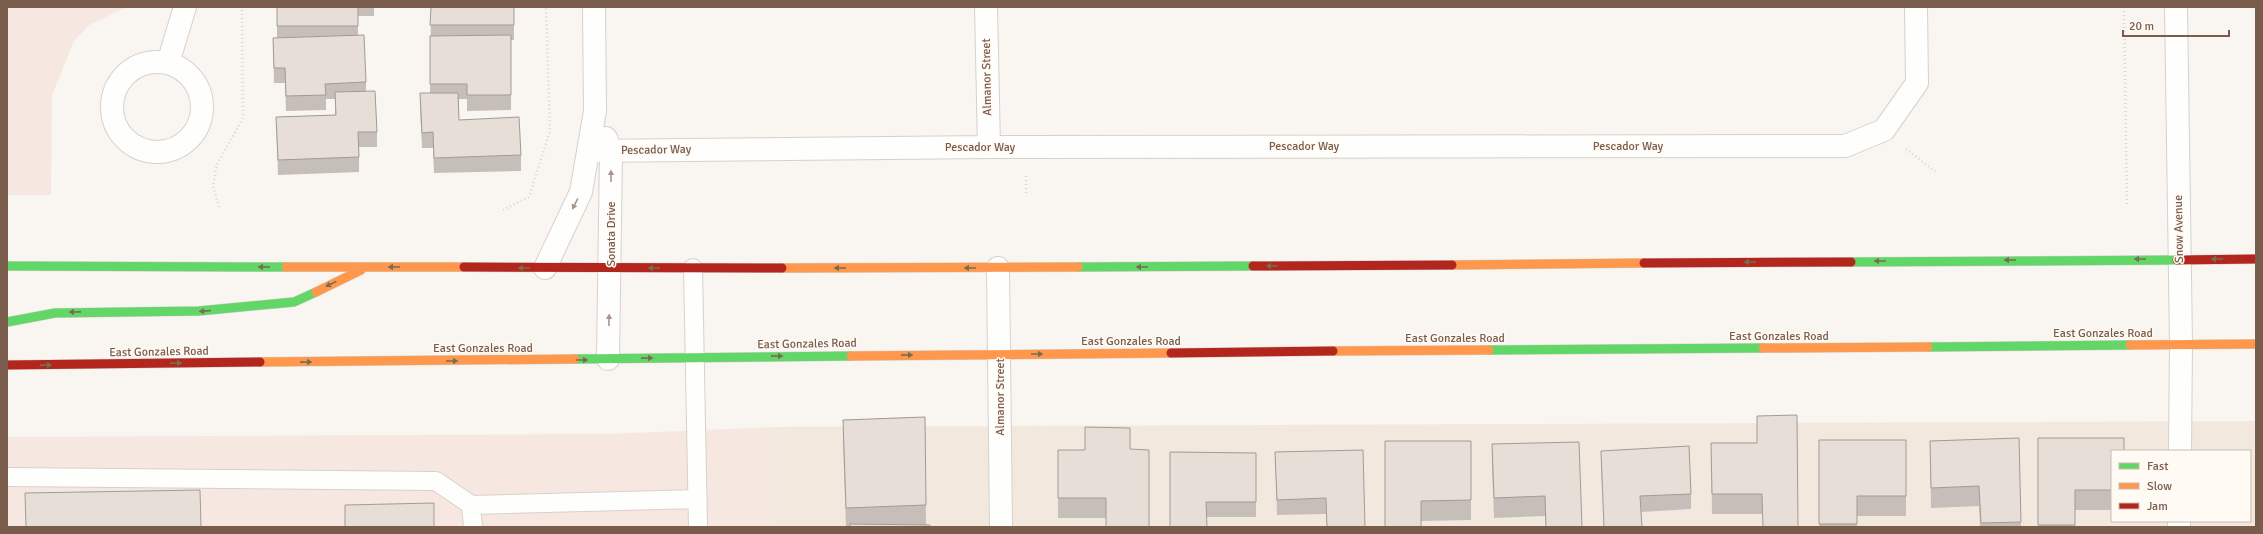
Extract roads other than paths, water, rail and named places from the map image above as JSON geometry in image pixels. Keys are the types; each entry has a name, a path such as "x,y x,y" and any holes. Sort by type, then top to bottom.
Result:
{"main road":[{"path":"7,266 998,268 2256,259"},
{"path":"7,322 55,313 199,311 294,302 366,267"},
{"name":"East Gonzales Road","path":"7,365 1000,354 2256,344"}],"street":[{"path":"168,64 185,7"},
{"name":"Sonata Drive","path":"545,268 581,192 595,111 594,7"},
{"name":"Almanor Street","path":"986,7 989,147"},
{"name":"Pescador Way","path":"588,151 989,147 1845,146 1884,130 1917,83 1916,7"},
{"name":"Snow Avenue","path":"2176,7 2181,344 2180,450"},
{"path":"154,62 168,64 181,69 192,78 199,91 202,105 201,119 195,132 185,142 173,149 159,152 144,150 129,143 119,132 113,117 112,102 117,87 126,74 139,66 154,62"},
{"name":"Sonata Drive","path":"595,111 611,151 608,359"},
{"name":"Almanor Street","path":"998,268 1001,527"}],"lane":[{"path":"693,268 698,527"},
{"path":"7,477 436,481 471,505 698,499"},
{"path":"471,505 473,527"}]}
